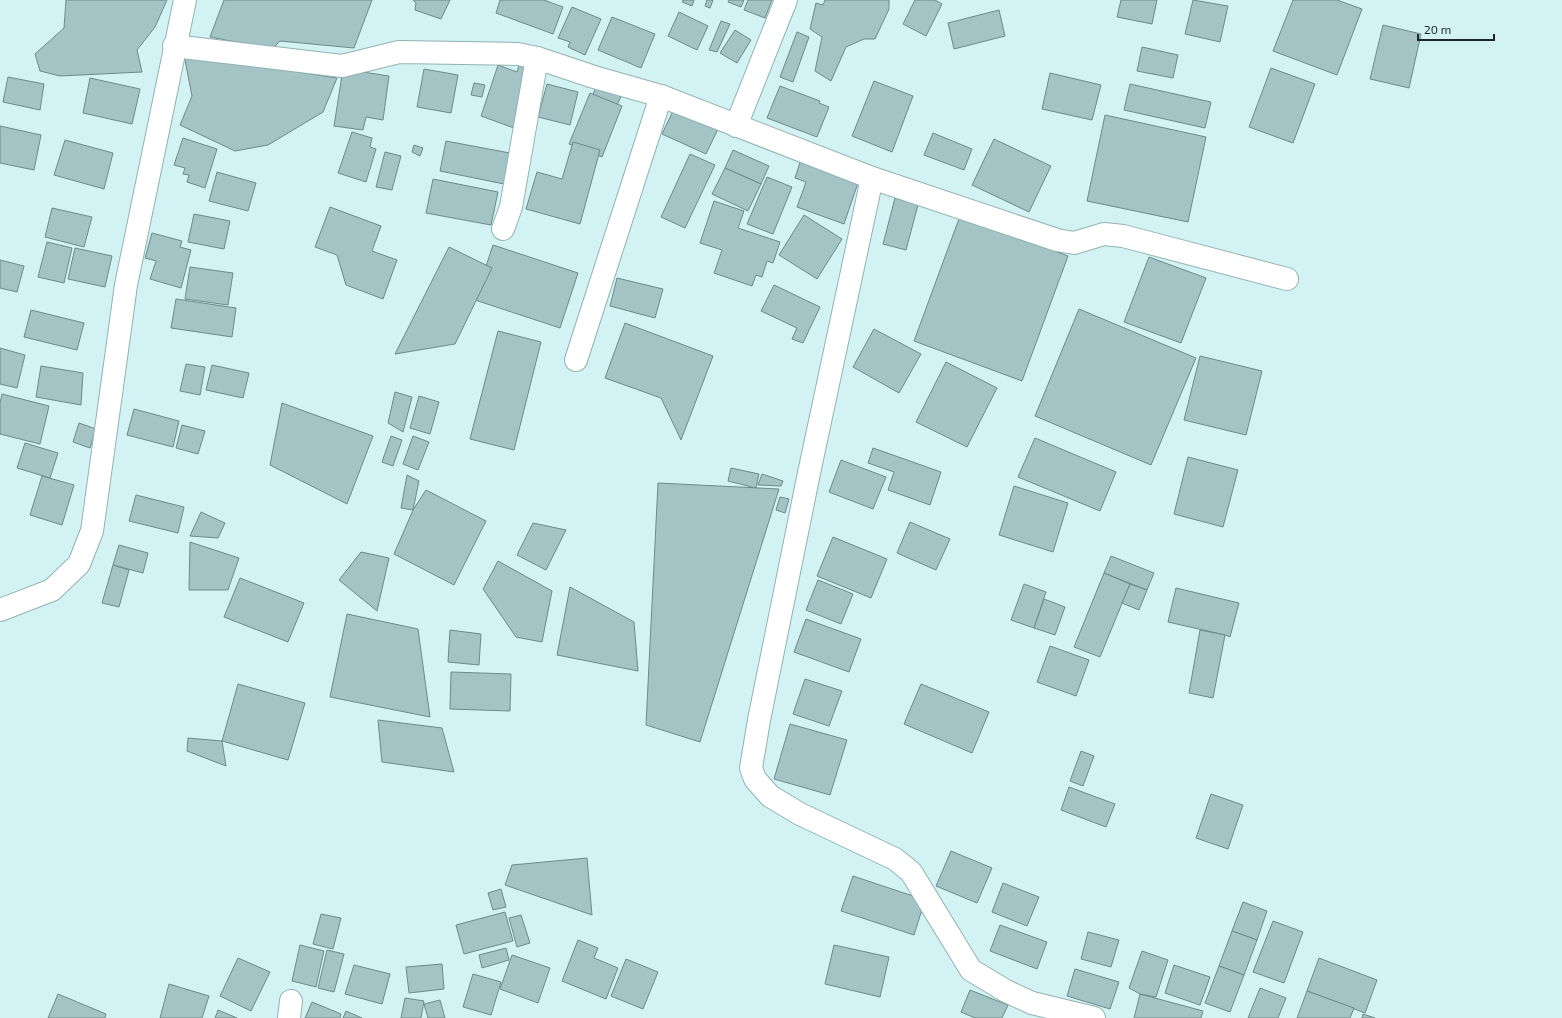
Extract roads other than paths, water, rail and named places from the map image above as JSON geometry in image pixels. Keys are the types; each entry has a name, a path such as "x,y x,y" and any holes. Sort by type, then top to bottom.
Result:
{"street":[{"path":"0,610 52,590 79,564 92,531 126,285 174,46 185,0"},
{"path":"736,126 786,0"},
{"path":"174,46 342,66 399,52 505,52 518,54 537,58 594,77 661,96 872,178 1057,240 1074,244 1104,234 1123,236 1287,279"},
{"path":"503,229 511,207 537,58"},
{"path":"576,360 661,96"},
{"path":"872,178 809,473 759,720 751,768 755,779 770,796 800,814 895,859 911,872 971,970 1006,991 1032,1003 1094,1018"}]}
